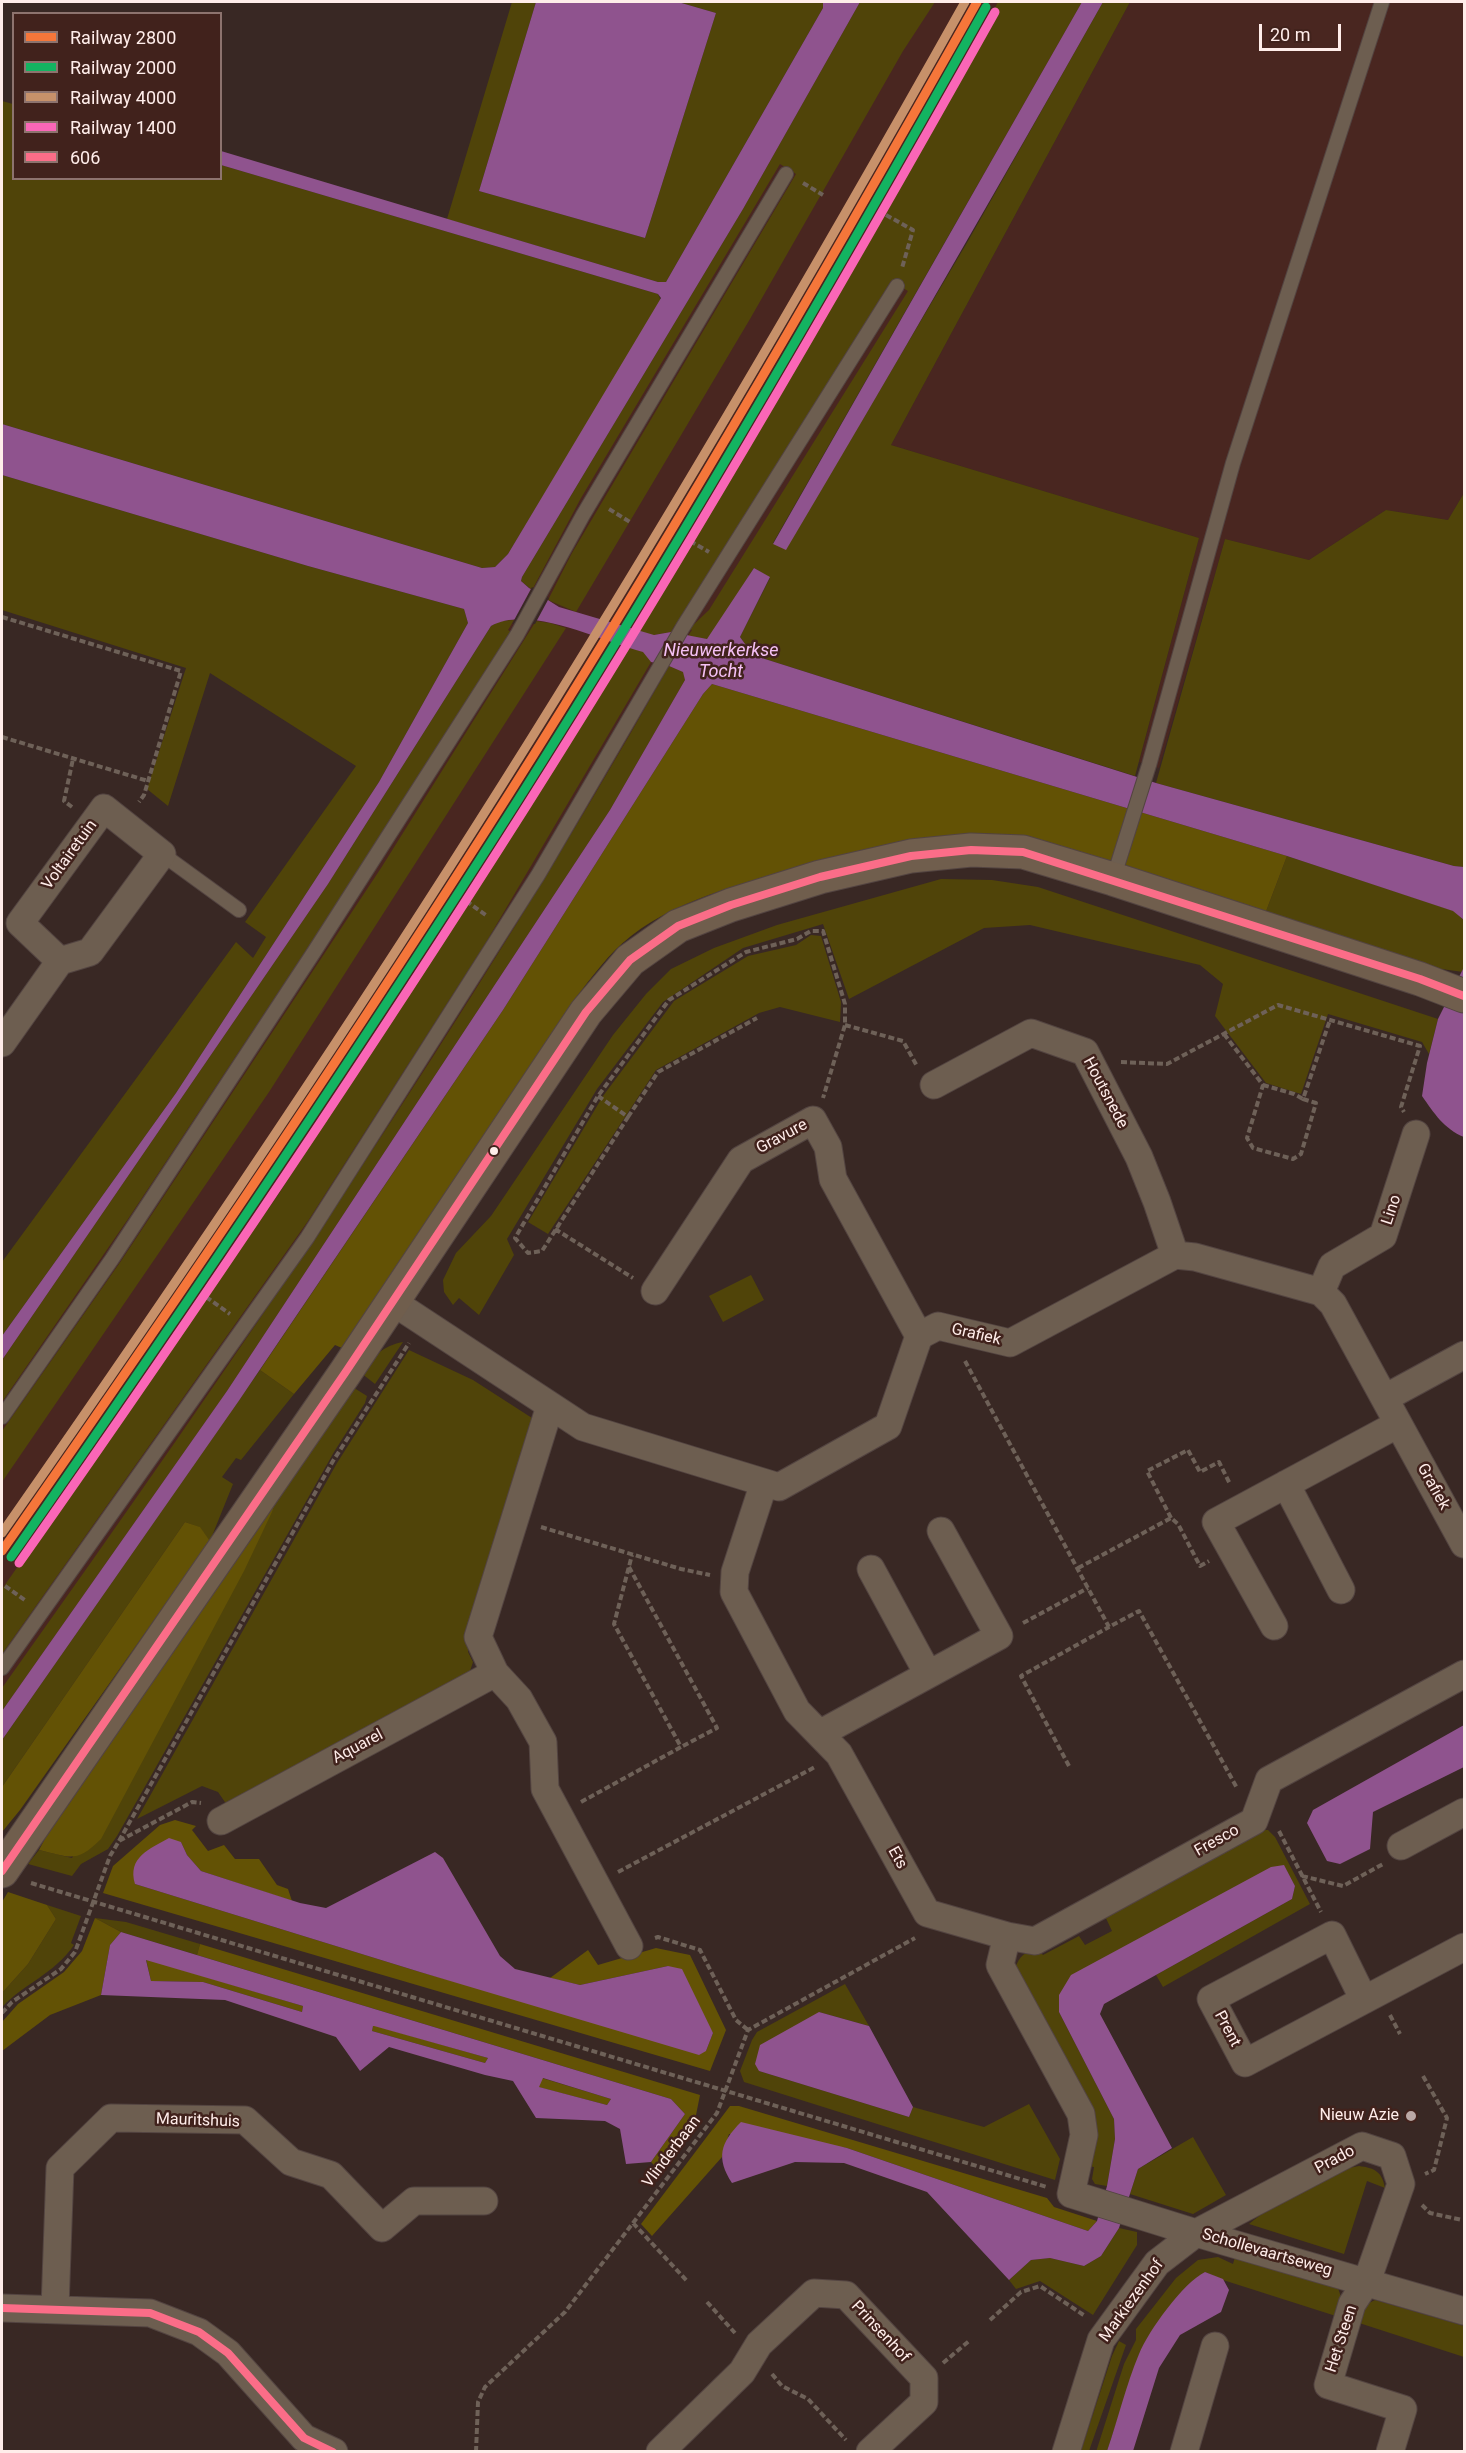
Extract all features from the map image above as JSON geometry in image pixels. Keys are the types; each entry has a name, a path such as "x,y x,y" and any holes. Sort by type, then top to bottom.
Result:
{"main road":[{"path":"13,1876 24,1839 393,1302 586,1012 630,960 678,926 731,905 820,877 911,856 971,850 1023,852 1420,979 1464,996"}],"street":[{"name":"Voltairetuin","path":"60,961 20,923 104,808 162,854"},
{"path":"2,1043 60,961 90,952 162,854"},
{"name":"Houtsnede","path":"934,1085 1031,1033 1085,1052 1139,1157 1175,1255"},
{"name":"Gravure","path":"655,1291 741,1160 813,1120 828,1148 833,1179 919,1336"},
{"name":"Lino","path":"1321,1293 1332,1266 1383,1236 1416,1134"},
{"path":"1175,1255 1195,1257 1321,1293"},
{"name":"Grafiek","path":"919,1336 938,1326 1010,1343 1175,1255"},
{"name":"Grafiek","path":"1321,1293 1333,1304 1464,1542"},
{"path":"393,1302 583,1427 779,1487 888,1426 919,1336"},
{"path":"1384,1398 1464,1355"},
{"path":"550,1406 478,1637 495,1673 519,1699 543,1742 545,1789 629,1946"},
{"path":"1274,1626 1216,1521 1398,1424"},
{"path":"733,1582 764,1483"},
{"path":"1286,1484 1341,1590"},
{"path":"821,1733 999,1636 941,1531"},
{"path":"871,1569 928,1674"},
{"name":"Ets","path":"733,1582 734,1592 797,1711 839,1754 927,1912"},
{"name":"Aquarel","path":"221,1821 495,1673"},
{"name":"Fresco","path":"1007,1936 1035,1941 1254,1821 1269,1780 1464,1674"},
{"path":"1401,1846 1464,1812"},
{"path":"927,1912 1007,1936 1000,1965 1081,2114 1084,2135 1082,2198"},
{"name":"Prent","path":"1364,2000 1332,1935 1210,1998 1245,2063 1364,2000 1464,1947"},
{"name":"Mauritshuis","path":"55,2308 60,2168 111,2118 244,2120 291,2162 331,2175 382,2228 414,2201 484,2201"},
{"name":"Prado","path":"1196,2233 1362,2146 1392,2156 1401,2184"},
{"path":"1367,2282 1401,2184"},
{"name":"Schollevaartseweg","path":"1082,2198 1464,2311"},
{"name":"Markiezenhof","path":"1066,2451 1101,2340 1157,2263 1196,2233"},
{"name":"Het Steen","path":"1367,2282 1352,2304 1328,2385 1403,2409 1390,2451"},
{"name":"Prinsenhof","path":"660,2451 742,2372 759,2344 814,2293 846,2295 924,2379 924,2402 870,2451"},
{"path":"2,2308 150,2313 199,2332 228,2353 298,2445 334,2451"},
{"path":"1184,2451 1215,2346"}],"lane":[{"path":"1113,879 1149,765 1233,463 1382,2"},
{"path":"2,1417 112,1259 314,952 517,635 584,515 792,177"},
{"path":"2,1668 307,1238 538,875 683,627 897,286"},
{"path":"162,854 239,910"}],"path":[{"path":"792,177 823,195"},
{"path":"886,215 913,230 897,286"},
{"path":"602,504 630,522"},
{"path":"690,541 717,556"},
{"path":"2,617 181,671 144,795 124,822"},
{"path":"2,737 148,781"},
{"path":"72,759 64,801 94,823"},
{"path":"466,901 490,918"},
{"path":"757,1018 658,1072 542,1251 528,1253 515,1238 598,1096 669,1000 746,952 797,939 811,931 823,931 845,1005 845,1025 820,1108 813,1120"},
{"path":"1089,1061 1167,1064 1278,1005 1420,1046 1401,1107 1416,1134"},
{"path":"1303,1100 1330,1020"},
{"path":"845,1025 903,1041 929,1088 934,1085"},
{"path":"1224,1034 1263,1086 1294,1094 1303,1100 1316,1103 1301,1154 1293,1159 1253,1148 1247,1138 1263,1086"},
{"path":"598,1096 628,1117"},
{"path":"555,1229 655,1291"},
{"path":"206,1297 233,1316"},
{"path":"2,2013 12,2002 61,1969 75,1952 110,1856 333,1461 422,1322"},
{"path":"948,1329 1109,1627"},
{"path":"1232,1549 1200,1566 1178,1524 1171,1518 1147,1471 1188,1450 1200,1472 1219,1462 1243,1507"},
{"path":"515,1517 632,1555 733,1582"},
{"path":"1078,1568 1171,1518"},
{"path":"632,1555 614,1624 681,1747"},
{"path":"558,1814 717,1728 629,1567"},
{"path":"5,1586 32,1605"},
{"path":"999,1636 1088,1588"},
{"path":"1069,1766 1021,1676 1139,1611 1238,1790 1263,1795"},
{"path":"596,1884 839,1754"},
{"path":"119,1841 192,1802 210,1805 221,1821"},
{"path":"1277,1828 1325,1919"},
{"path":"1302,1876 1343,1886 1396,1857 1401,1846"},
{"path":"13,1876 1082,2198"},
{"path":"629,1946 640,1946 658,1937 700,1950 736,2020 748,2030 924,1932 927,1912"},
{"name":"Vlinderbaan","path":"476,2451 478,2402 485,2387 565,2312 717,2113 748,2030"},
{"path":"1423,2076 1447,2118 1434,2170 1401,2184 1430,2213 1462,2220"},
{"path":"633,2223 687,2281"},
{"path":"990,2320 1021,2292 1040,2286 1108,2331"},
{"path":"707,2302 782,2386 808,2400 854,2449 870,2451"}],"shaded area":[{"path":"512,2 536,2 479,191 645,238 716,13 678,2 823,2 823,8 666,282 658,282 447,219"},
{"path":"860,2 1085,2 753,568 698,680 216,1424 2,1727 2,1360 529,588"},
{"path":"860,2 935,2 903,51 750,319 576,612 548,600 572,553 796,174 780,164 581,498 532,590 521,581 522,577 743,209"},
{"path":"998,2 1082,2 773,543 786,549 968,241 1103,2 1130,2 891,445 1199,538 1135,776 765,659 748,648 740,637 770,578 754,568 712,635 707,639 688,636 692,630 689,629 709,610 908,291 891,281 678,625 675,625 671,632 654,635 644,651 651,662 485,944 308,1221 2,1654 2,1589 280,1192 635,630 885,215"},
{"path":"1130,2 1464,2 1464,493 1448,520 1386,510 1309,560 1225,539 1159,768 1139,762 1199,538 891,445"},
{"path":"2,101 12,104 12,180 222,180 222,165 658,294 661,301 508,554 495,567 482,568 2,424"},
{"path":"2,475 308,566 464,609 468,623 379,782 176,1093 2,1336 2,1262 236,942 253,958 266,937 245,922 356,766 210,673 168,806 147,789 186,668 2,610"},
{"path":"1464,493 1464,867 1156,783 1225,539 1309,560 1386,510 1448,520"},
{"path":"514,620 508,630 511,632 369,855 128,1219 2,1402 2,1360 328,884 491,626 500,621"},
{"path":"536,621 566,628 269,1092 2,1482 2,1431 121,1261 381,868"},
{"path":"669,666 684,672 685,680 610,810 227,1391 2,1711 2,1688 178,1438 349,1186 514,928 593,798"},
{"path":"712,684 1287,856 1265,914 1055,845 995,834 929,838 864,852 747,883 673,910 631,936 594,974 574,1000 342,1348 335,1345 294,1394 260,1370 503,1010 703,694"},
{"path":"1287,856 1454,911 1464,920 1463,972 1420,966 1265,914"},
{"path":"941,879 992,880 1038,887 1438,1019 1429,1054 1422,1042 1328,1014 1301,1094 1266,1083 1215,1016 1223,984 1200,965 1030,925 984,928 849,999 823,924 743,948 663,1002 597,1089 507,1239 514,1255 479,1315 459,1298 453,1305 444,1292 443,1280 456,1253 491,1216 613,1035 646,994 671,969 714,948 777,925"},
{"path":"811,935 821,936 841,1002 840,1022 780,1007 759,1013 656,1070 548,1234 528,1222 603,1096 674,1001 748,956 796,945"},
{"path":"751,1275 764,1300 723,1322 709,1296"},
{"path":"403,1342 375,1384 361,1373 379,1353 389,1346"},
{"path":"409,1350 473,1380 532,1418 468,1641 468,1652 473,1662 469,1674 227,1805 218,1792 202,1786 137,1819 337,1463"},
{"path":"260,1370 294,1394 241,1460 236,1458 222,1477 233,1484 210,1541 199,1527 185,1522 2,1787 2,1740"},
{"path":"351,1386 367,1396 365,1403 334,1452 117,1836 108,1849 81,1864 72,1876 28,1864 39,1850 72,1858 278,1494"},
{"path":"278,1494 244,1571 101,1839 79,1855 58,1855 39,1850 57,1816"},
{"path":"185,1522 200,1527 210,1541 20,1810 2,1832 2,1787"},
{"path":"175,1820 196,1826 192,1830 208,1851 224,1845 235,1859 259,1859 277,1885 288,1889 292,1901 201,1871 187,1855 181,1842 135,1884 420,1972 706,2051 713,2033 668,1966 580,1985 550,1978 588,1950 598,1965 656,1948 690,1955 726,2030 710,2071 103,1893 113,1866 160,1825"},
{"path":"1262,1830 1268,1830 1275,1837 1310,1904 1163,1987 1156,1975 1292,1899 1295,1886 1284,1866 1059,2012 1114,2119 1115,2139 1107,2186 1095,2184 1092,2179 1094,2167 1087,2166 1015,1969 1017,1964 1023,1955 1029,1952 1038,1950 1043,1955 1079,1936 1085,1945 1112,1931 1104,1914"},
{"path":"8,1892 47,1905 56,1919 28,1964 2,1993 2,1902"},
{"path":"47,1905 81,1916 71,1943 74,1945 58,1964 2,2007 2,1993 28,1964 56,1919"},
{"path":"95,1918 126,1922 200,1944 197,1955 121,1932"},
{"path":"95,1918 121,1932 110,1945 101,1995 50,2015 2,2051 2,2022 18,2004 64,1972 82,1951"},
{"path":"200,1944 700,2095 696,2115 657,2168 651,2162 685,2114 671,2099 197,1955"},
{"path":"146,1959 303,2006 302,2012 203,1982 151,1981"},
{"path":"845,1984 869,2026 819,2012 759,2071 909,2117 913,2107 984,2127 1029,2104 1060,2159 1055,2180 744,2082 740,2071 757,2032"},
{"path":"373,2025 488,2058 485,2063 372,2031"},
{"path":"542,2078 611,2099 607,2105 538,2087"},
{"path":"730,2106 739,2106 1047,2198 1054,2207 1097,2221 1088,2231 847,2148 729,2134 722,2157 652,2236 641,2224"},
{"path":"1193,2137 1226,2195 1193,2214 1130,2194 1138,2169"},
{"path":"1359,2166 1376,2171 1382,2178 1385,2188 1367,2181 1344,2254 1249,2224 1301,2189 1332,2174"},
{"path":"1119,2228 1137,2232 1137,2245 1093,2315 1040,2281 1016,2289 1009,2280 1031,2260 1050,2258 1084,2266 1101,2256"},
{"path":"1218,2257 1233,2264 1235,2257 1338,2288 1343,2303 1339,2317 1223,2280 1205,2272 1140,2352 1107,2451 1096,2452 1124,2364 1136,2340 1136,2329 1176,2278 1198,2260"},
{"path":"1375,2300 1464,2326 1464,2357 1353,2321 1357,2309"},
{"path":"1119,2341 1126,2345 1089,2451 1081,2451 1112,2356"}],"water":[{"path":"536,2 678,2 716,13 645,238 479,191"},
{"name":"Nieuwerkerkse Tocht","path":"823,2 860,2 743,209 521,581 559,607 654,635 671,632 707,639 754,568 770,577 740,637 748,648 765,659 1156,783 1464,867 1464,920 1453,911 1287,856 712,684 703,694 503,1010 238,1402 2,1740 2,1711 227,1391 610,810 685,680 683,672 651,662 643,652 567,627 526,619 507,620 491,626 328,884 2,1360 2,1336 176,1093 379,782 468,623 464,609 308,566 2,475 2,424 482,568 495,567 508,554 661,298 658,294 222,165 222,151 658,282 666,282 823,8"},
{"path":"1082,2 1103,2 786,550 773,544"},
{"path":"1464,967 1464,1137 1445,1125 1422,1096 1427,1063 1438,1019"},
{"path":"1464,1725 1464,1767 1373,1812 1370,1849 1340,1864 1327,1861 1307,1823 1313,1810"},
{"path":"169,1838 181,1842 187,1855 201,1871 300,1903 326,1908 435,1852 443,1858 500,1956 515,1969 580,1985 668,1966 682,1969 713,2033 706,2051 699,2055 135,1884 133,1875 137,1860 148,1850"},
{"path":"1284,1865 1295,1886 1292,1899 1104,2004 1100,2014 1172,2148 1138,2169 1119,2228 1101,2256 1084,2266 1050,2258 1031,2260 1009,2280 927,2192 844,2163 795,2162 732,2183 724,2166 723,2151 728,2137 741,2122 847,2148 1088,2231 1097,2221 1107,2186 1115,2139 1114,2119 1059,2012 1059,1995 1071,1975 1271,1867"},
{"path":"121,1932 671,2099 685,2114 651,2162 626,2164 620,2129 605,2121 536,2118 513,2081 389,2047 360,2071 336,2037 225,2000 101,1995 110,1945","holes":["146,1960 303,2006 302,2012 203,1982 151,1981","374,2026 488,2058 485,2063 372,2031","543,2078 611,2099 607,2105 539,2087"]},
{"path":"819,2012 869,2026 913,2107 909,2117 759,2071 755,2064 760,2045"},
{"path":"1205,2272 1223,2279 1229,2290 1221,2312 1180,2335 1159,2368 1133,2451 1107,2451 1130,2378 1144,2344 1158,2320 1177,2296"}],"pier":[{"path":"532,587 549,598 535,624 512,624"}],"rail line":[{"name":"4000","path":"2,1533 256,1162 381,974 502,785 739,396 965,2"},
{"name":"2800","path":"2,1551 260,1176 509,794 630,599 748,401 977,2"},
{"name":"2000","path":"11,1557 269,1181 518,800 639,605 757,407 986,7"},
{"name":"1400","path":"19,1563 278,1187 527,805 648,610 766,412 995,12"}],"transit line":[{"name":"606","path":"2,1871 345,1373 586,1012 630,960 678,926 731,905 820,877 911,856 971,850 1023,852 1420,979 1464,996"},
{"name":"606","path":"2,2308 150,2313 199,2332 228,2353 304,2438 333,2452"}],"place":[{"name":"Nieuw Azie","path":"1411,2116"}]}
